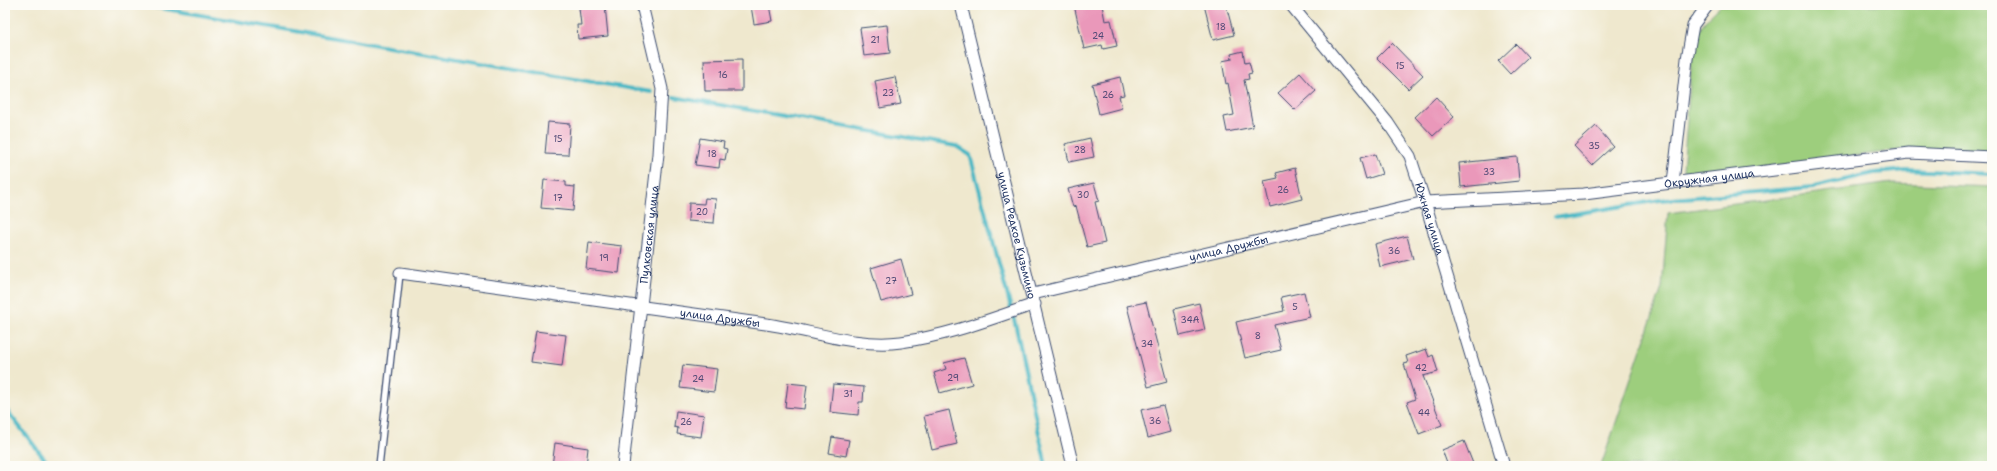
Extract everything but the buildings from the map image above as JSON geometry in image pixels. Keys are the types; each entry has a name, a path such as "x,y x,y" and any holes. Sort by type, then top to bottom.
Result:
{"street":[{"name":"Пулковская улица","path":"623,466 658,154 662,89 642,5"},
{"name":"улица Редкое Кузьмино","path":"961,5 1034,299 1073,466"},
{"name":"Южная улица","path":"1291,5 1388,123 1410,156 1504,466"},
{"path":"1674,183 1687,59 1693,26 1708,5"},
{"name":"Окружная улица","path":"1425,202 1584,194 1909,153 1992,157"},
{"name":"улица Дружбы","path":"400,273 770,324 868,343 900,342 970,327 1034,299 1425,202"}],"lane":[{"path":"379,466 400,273"}],"green space":[{"path":"1721,5 1992,5 1992,152 1909,149 1694,176 1688,175 1683,170 1693,45 1703,24"},
{"path":"1892,183 1992,187 1992,466 1601,466 1662,288 1668,213"}],"waterway":[{"path":"142,5 651,92"},
{"path":"674,97 956,146 970,155 1016,327 1046,466"},
{"path":"1555,217 1660,200 1814,187 1874,173 1906,170 1992,174"},
{"path":"5,408 50,466"}]}
